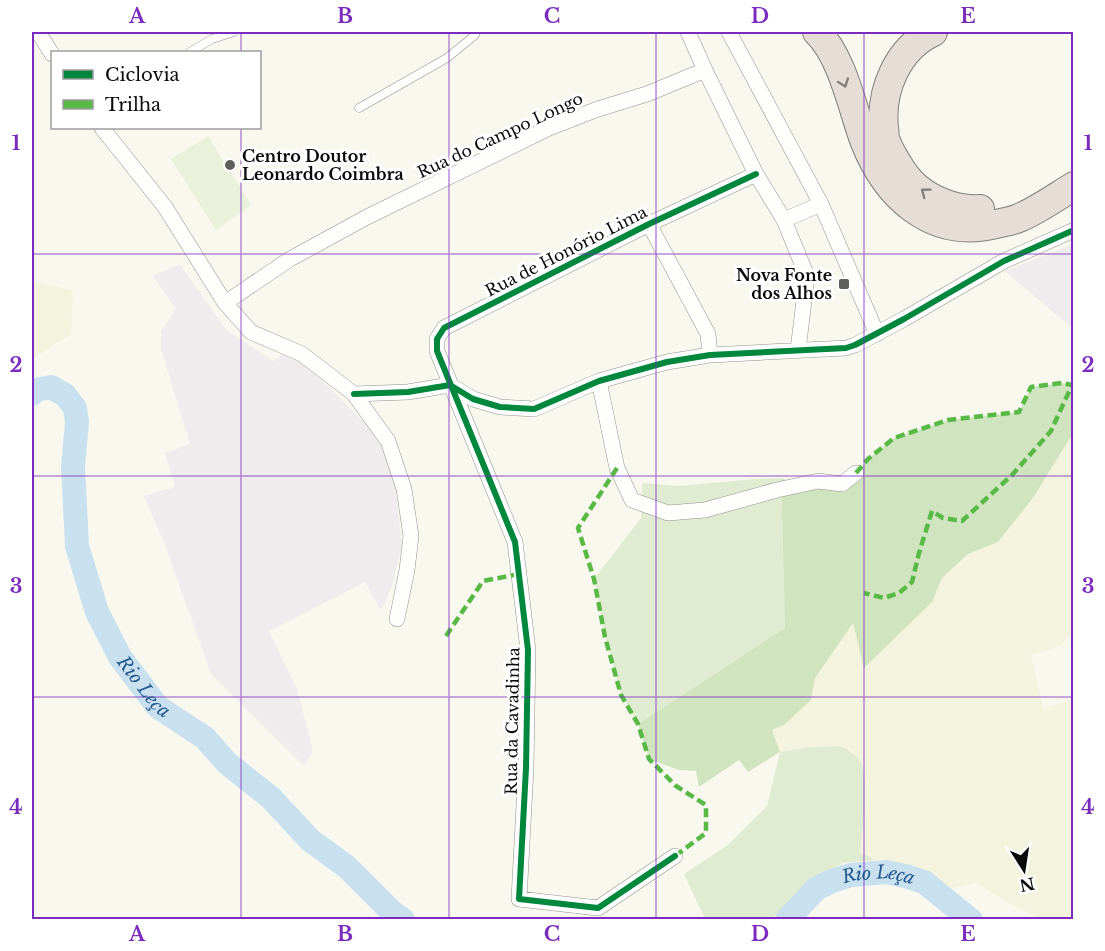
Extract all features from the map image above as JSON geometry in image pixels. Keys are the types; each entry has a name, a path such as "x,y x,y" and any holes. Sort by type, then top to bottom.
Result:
{"highway":[{"path":"817,32 835,57 865,142 879,171 891,189 911,208 932,220 957,226 983,227 1017,219 1074,186"},
{"path":"933,32 907,51 892,74 885,94 883,117 886,141 910,181 931,198 954,207 977,210 1023,198 1074,166"}],"street":[{"path":"32,38 38,32 51,52"},
{"path":"688,32 756,174 784,220 807,276 798,350"},
{"path":"729,32 821,204 877,334"},
{"name":"Rua do Campo Longo","path":"225,303 290,259 319,243 539,133 598,109 647,94 705,70"},
{"path":"103,129 165,207 225,303 251,332 302,354 354,394 388,441 404,489 411,536 397,619"},
{"name":"Rua de Honório Lima","path":"450,385 437,351 437,339 444,328 650,224 756,174"},
{"path":"784,220 821,204"},
{"path":"650,224 708,334 710,355"},
{"path":"354,394 408,392 450,385 473,399 500,407 534,409 599,381 667,362 710,355 846,348 877,334 1004,261 1074,230"},
{"path":"599,381 618,468 632,500 668,513 705,510 818,481 842,484 856,473"},
{"name":"Rua da Cavadinha","path":"450,385 515,542 528,650 526,768 518,905 598,908 675,856"}],"lane":[{"path":"192,51 212,39 234,32"},
{"path":"359,108 447,58 476,32"}],"shaded area":[{"path":"1073,244 1073,329 1005,271"},
{"path":"180,264 226,330 273,361 287,352 299,358 367,425 382,448 395,483 402,546 392,586 381,611 365,582 269,631 297,689 313,751 304,766 211,674 165,545 144,496 175,487 165,453 190,444 161,349 161,331 176,309 153,276"}],"green space":[{"path":"208,136 251,205 216,230 171,159"},
{"path":"32,283 73,290 71,334 32,360"},
{"path":"1062,383 1073,385 1073,433 1033,498 998,542 968,554 942,578 932,602 864,668 853,623 815,678 811,700 784,725 772,730 780,752 748,772 739,760 699,787 696,771 679,770 649,759 638,724 785,628 781,478 799,486 856,473 868,459 894,438 948,420 1019,412 1031,387"},
{"path":"1073,433 1073,631 1062,645 1031,655 1043,709 1067,701 1073,702 1073,919 1039,919 976,883 950,889 912,865 876,860 860,852 865,775 840,746 810,747 780,752 772,730 784,725 811,700 815,678 853,623 864,667 932,602 942,578 968,554 998,542 1033,498"},
{"path":"781,478 785,628 638,724 621,695 605,637 594,579 641,518 642,483 679,486"},
{"path":"840,746 857,757 863,768 865,804 860,852 876,860 843,863 814,880 771,919 705,919 684,874 728,845 767,806 780,752 810,747"}],"waterway":[{"name":"Rio Leça","path":"32,394 35,390 51,387 65,395 75,408 77,422 73,467 77,546 97,612 120,657 158,707 205,738 227,763 271,798 310,840 347,867 403,920"},
{"name":"Rio Leça","path":"787,920 816,889 832,881 851,875 886,872 924,882 971,920"},
{"name":"Rio Leça","path":"390,920 392,912"}],"marked path":[{"path":"856,473 868,459 894,438 948,420 1019,412 1031,387 1062,383 1072,385 1051,431 1012,475 962,521 943,518 932,511 912,582 899,593 884,598 864,593"},
{"path":"617,468 578,528 594,579 605,637 621,695 638,724 649,759 676,786 706,805 706,833 675,856"},
{"path":"446,636 483,581 519,574"}],"cycle path":[{"path":"675,856 598,908 519,899 526,768 528,650 515,542 437,351 437,339 444,328 649,224 756,174"},
{"path":"354,394 408,392 450,385 473,399 500,407 534,409 599,381 667,362 710,355 846,348 904,319 1004,261 1074,230"}],"place":[{"name":"Centro Doutor Leonardo Coimbra","path":"230,165"},
{"name":"Nova Fonte dos Alhos","path":"844,284"}]}
